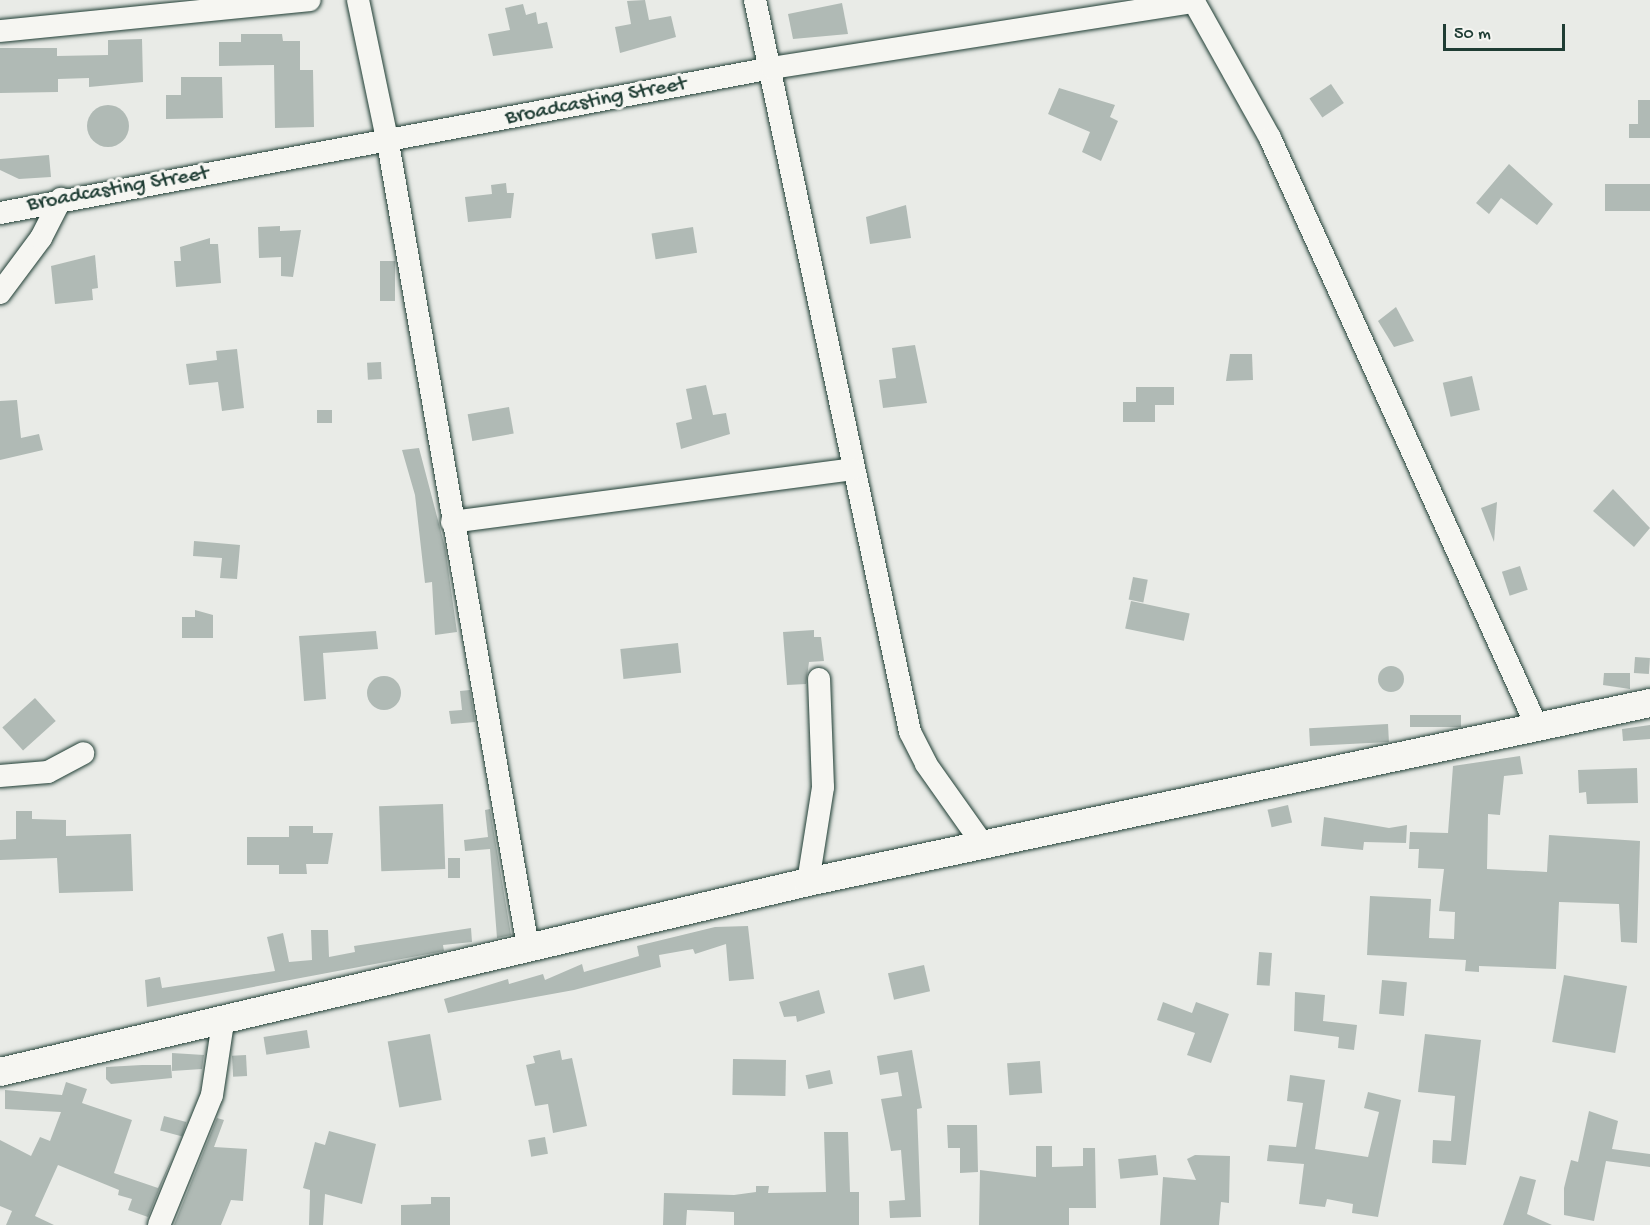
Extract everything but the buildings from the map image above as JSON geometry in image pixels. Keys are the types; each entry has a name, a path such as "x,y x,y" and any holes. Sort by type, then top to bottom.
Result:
{"main road":[{"path":"0,1072 223,1022 528,947 808,882 1538,729 1650,703"}],"street":[{"path":"0,31 226,5 309,0"},
{"path":"358,0 388,143 452,522 528,947"},
{"path":"755,0 772,68 852,469 910,732 984,846"},
{"path":"1194,1 1270,138 1538,729"},
{"name":"Broadcasting Street","path":"0,213 61,199 388,143 772,68 1194,1"},
{"path":"0,293 41,238 61,199"},
{"path":"452,522 852,469"},
{"path":"808,882 823,787 819,679"},
{"path":"0,776 48,772 83,753"},
{"path":"159,1225 212,1095 223,1022"}]}
